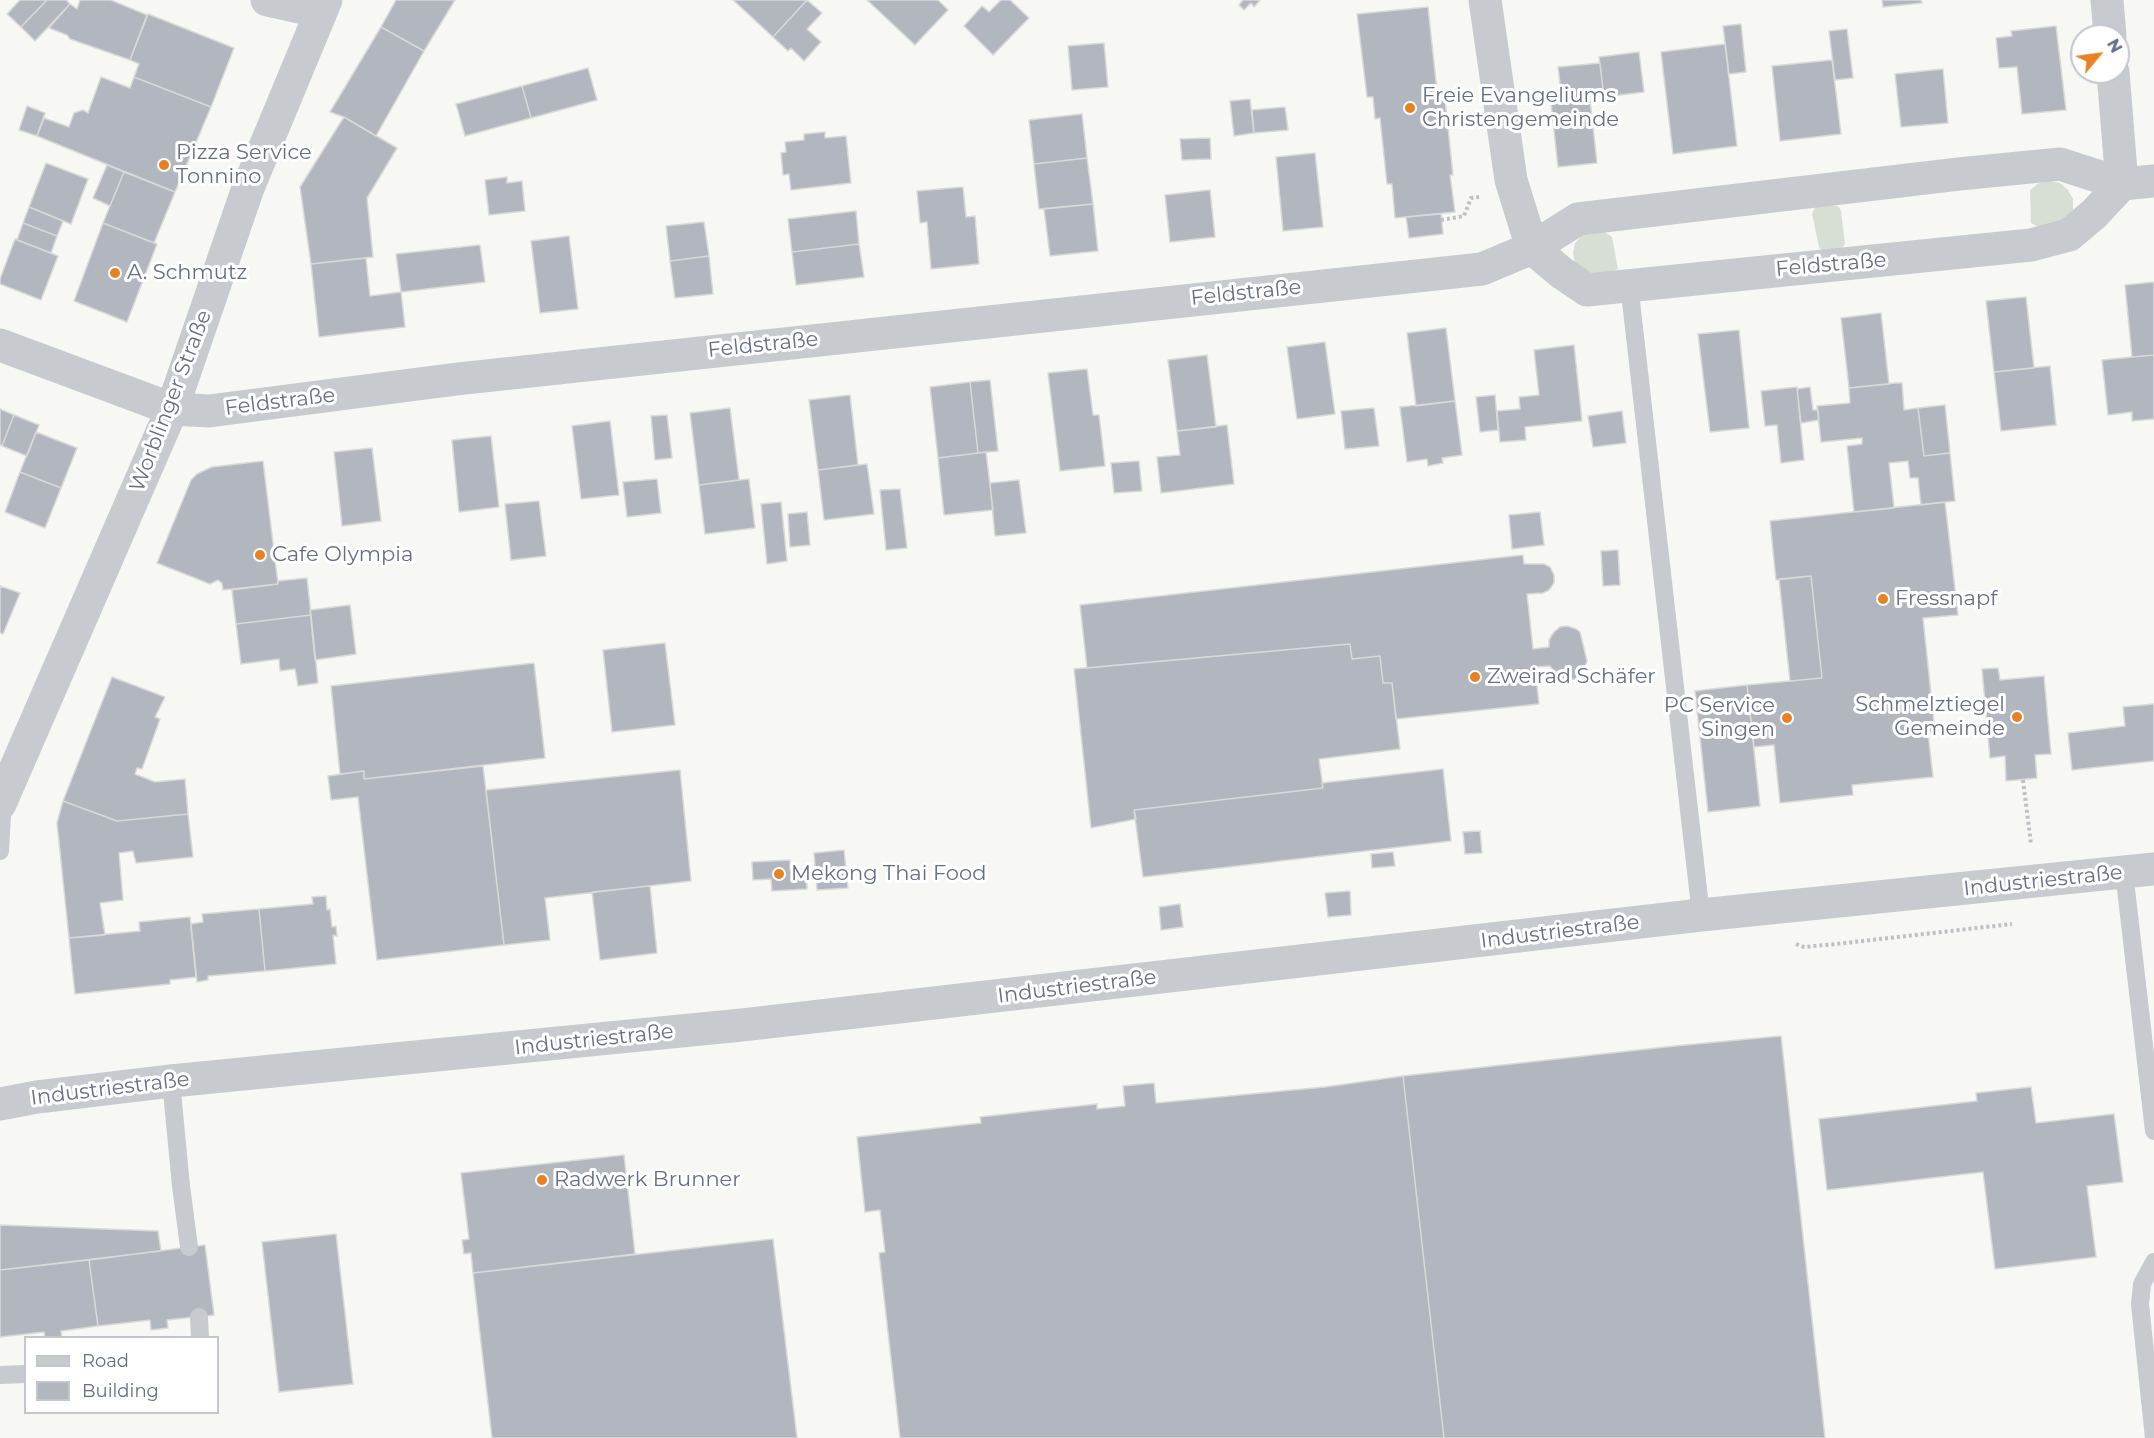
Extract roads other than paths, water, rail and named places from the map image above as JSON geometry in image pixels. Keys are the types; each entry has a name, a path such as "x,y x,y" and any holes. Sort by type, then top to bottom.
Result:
{"street":[{"path":"267,0 323,6"},
{"path":"1485,0 1511,180 1532,248"},
{"path":"2107,0 2109,24"},
{"name":"Worblinger Straße","path":"2,800 172,410 248,188 323,6"},
{"path":"2116,84 2138,183"},
{"name":"Feldstraße","path":"0,345 172,410 209,411 469,378 1482,269 1532,248 1578,219 1970,172 2060,164 2138,183"},
{"name":"Feldstraße","path":"1532,248 1587,290 2031,245 2069,235 2138,183"},
{"name":"Industriestraße","path":"0,1104 37,1097 171,1081 742,1025 1701,915 2139,871"}],"lane":[{"path":"1629,284 1701,915"},
{"name":"Worblinger Straße","path":"0,851 2,800"},
{"path":"2139,871 2154,1131"},
{"path":"171,1081 189,1247"},
{"path":"2154,1263 2142,1284 2140,1304 2154,1438"},
{"path":"199,1317 201,1336"},
{"path":"0,1375 24,1374"}],"place":[{"name":"Freie Evangeliums Christengemeinde","path":"1410,108"},
{"name":"Pizza Service Tonnino","path":"164,165"},
{"name":"A. Schmutz","path":"115,273"},
{"name":"Cafe Olympia","path":"260,555"},
{"name":"Fressnapf","path":"1883,599"},
{"name":"Zweirad Schäfer","path":"1475,677"},
{"name":"Schmelztiegel Gemeinde","path":"2017,717"},
{"name":"PC Service Singen","path":"1787,718"},
{"name":"Mekong Thai Food","path":"779,874"},
{"name":"Radwerk Brunner","path":"542,1180"}]}
